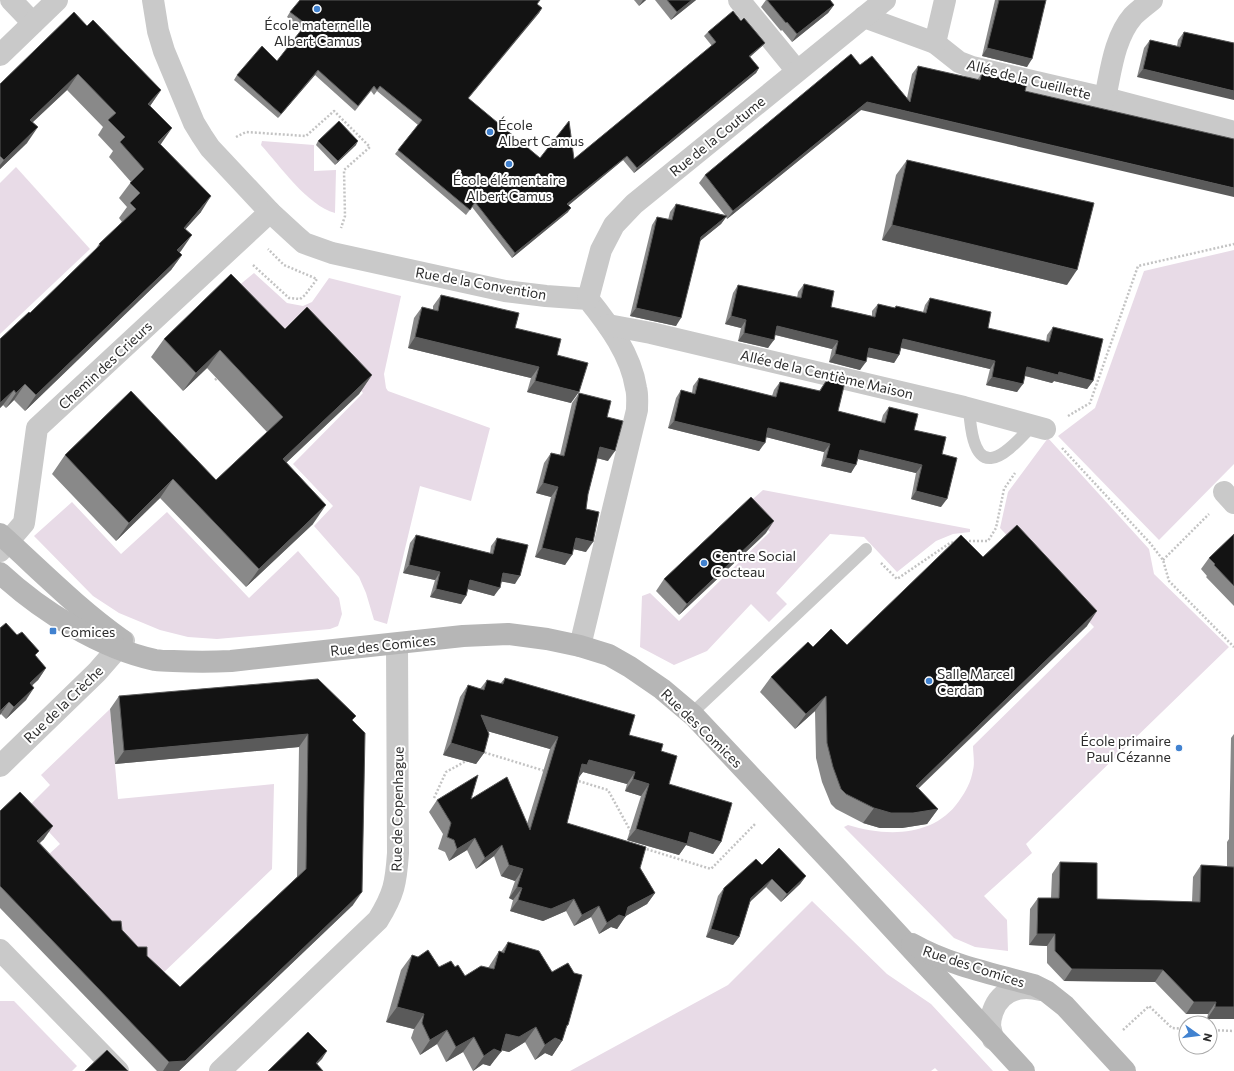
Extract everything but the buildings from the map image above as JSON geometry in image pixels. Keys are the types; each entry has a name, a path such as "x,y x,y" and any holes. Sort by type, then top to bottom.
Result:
{"street":[{"path":"11,0 33,23"},
{"path":"0,55 57,0"},
{"name":"Rue de la Convention","path":"153,0 158,31 164,51 194,123 210,148 270,212 304,243 332,253 505,291 588,299"},
{"path":"739,0 797,71"},
{"name":"Rue de la Coutume","path":"588,299 600,250 614,225 634,204 885,0"},
{"path":"935,42 945,0"},
{"name":"Allée de la Cueillette","path":"1105,98 1115,52 1122,33 1134,16 1152,0"},
{"name":"Allée de la Cueillette","path":"864,17 935,42 958,62 972,67 1105,98 1234,132"},
{"name":"Chemin des Crieurs","path":"3,542 24,523 37,428 270,212"},
{"path":"580,646 636,410 637,389 630,366 608,325 588,299"},
{"name":"Allée de la Centième Maison","path":"608,325 651,333 969,408 1039,428"},
{"name":"Rue des Comices","path":"3,542 72,599 122,645"},
{"name":"Rue des Comices","path":"0,573 34,600 65,621 112,646 131,646 150,654 177,661 231,661 470,636 508,634 547,638 609,655 662,688 691,714 1024,1071"},
{"name":"Rue de Copenhague","path":"220,1071 378,920 393,894 397,877 398,853 397,644"},
{"name":"Rue de la Crèche","path":"0,766 97,672 122,645"},
{"name":"Rue des Comices","path":"902,939 943,959 1034,985 1046,991 1065,1006 1125,1071"},
{"path":"0,950 118,1071"},
{"name":"Rue des Comices","path":"993,1039 990,1026 991,1018 1000,997 1018,988 1031,988 1046,991"}],"lane":[{"path":"969,408 971,431 979,452 990,458 998,456 1039,428"},
{"path":"691,714 866,549"}],"path":[{"path":"210,148 246,132 306,136 334,111 370,147 344,170 345,216 332,253"},
{"path":"248,270 253,264 289,298 294,299 300,299 305,295 316,279 284,265 250,230"},
{"path":"215,380 220,375"},
{"path":"1039,428 1150,542 1163,560 1169,581 1234,647"},
{"path":"1163,560 1228,497"},
{"path":"477,756 483,752 550,772"},
{"path":"434,798 446,772 471,759"},
{"path":"572,779 608,790 633,835"},
{"path":"640,847 711,869 755,824"},
{"path":"1218,1030 1234,1031"}],"shaded area":[{"path":"262,141 314,145 314,171 336,170 335,213 325,209 305,194 261,145"},
{"path":"16,167 90,249 0,334 0,183"},
{"path":"1234,250 1234,464 1159,540 1058,436 1095,408 1144,271"},
{"path":"254,273 287,303 303,306 312,302 329,278 401,296 384,374 386,388 388,391 490,428 471,501 420,486 387,624 374,620 366,593 359,577 314,526 333,506 293,464 363,393 294,322 280,335 237,287"},
{"path":"1048,438 1149,549 1154,574 1229,647 1026,844 1032,853 984,896 1007,920 1008,951 975,947 954,938 844,827 848,825 878,831 909,831 923,828 937,822 949,813 959,801 970,782 974,767 973,746 1094,627 1000,528 1008,492"},
{"path":"763,490 970,529 970,532 953,534 936,541 897,572 864,537 830,534 776,593 787,604 769,622 751,604 707,651 674,665 640,647 642,596 650,593 679,621 770,532 745,506"},
{"path":"72,502 121,554 167,512 249,598 298,551 339,598 342,614 338,626 330,629 217,639 188,637 160,630 119,613 93,596 34,536"},
{"path":"110,709 118,799 274,784 272,869 161,975 47,856 60,844 27,808 50,785 41,775"},
{"path":"812,901 887,974 931,1004 993,1071 938,1071 935,1068 931,1071 570,1071 728,985"},
{"path":"0,1001 14,1001 77,1066 72,1071 0,1071"}],"place":[{"name":"École maternelle Albert Camus","path":"317,9"},
{"name":"École Albert Camus","path":"490,132"},
{"name":"École élémentaire Albert Camus","path":"509,164"},
{"name":"Centre Social Cocteau","path":"704,563"},
{"name":"Comices","path":"53,631"},
{"name":"Salle Marcel Cerdan","path":"929,681"},
{"name":"École primaire Paul Cézanne","path":"1179,748"}]}
